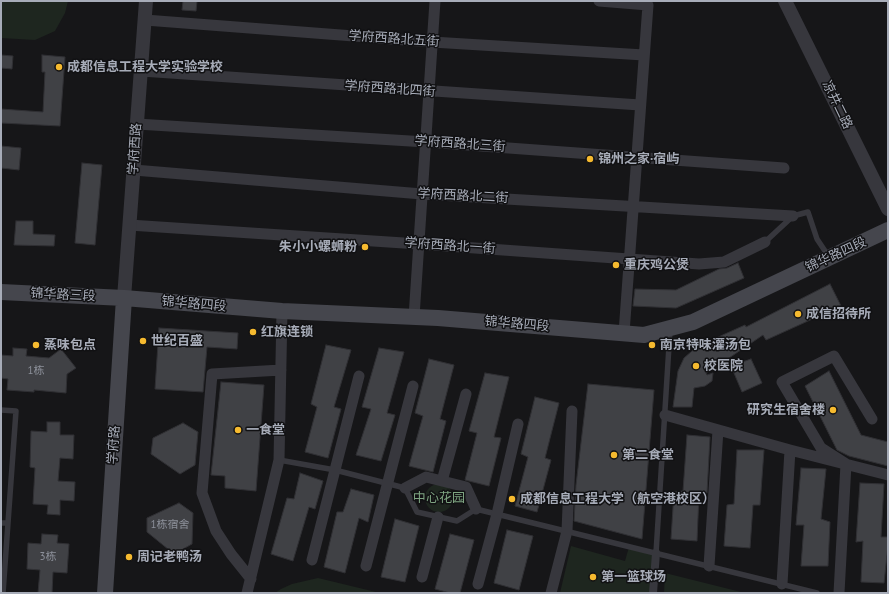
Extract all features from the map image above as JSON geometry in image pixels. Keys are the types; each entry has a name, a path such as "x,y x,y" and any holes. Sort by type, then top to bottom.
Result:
{"main road":[{"name":"锦华路四段","path":"124,298 282,311 414,317 644,335 693,322 888,230"},
{"name":"锦华路三段","path":"1,292 124,298"},
{"name":"学府路","path":"105,593 124,298"}],"street":[{"name":"学府西路","path":"124,298 146,1"},
{"path":"414,317 435,1"},
{"path":"599,1 648,5 624,333"},
{"name":"凉井二路","path":"785,1 888,209"},
{"name":"学府西路北五街","path":"145,20 432,42 644,54"},
{"name":"学府西路北四街","path":"141,71 429,92 640,105"},
{"name":"学府西路北三街","path":"137,124 426,142 784,168"},
{"name":"学府西路北二街","path":"134,170 422,194 793,216"},
{"name":"学府西路北一街","path":"129,225 699,264 724,262 765,242"},
{"path":"247,593 279,460 282,311"},
{"path":"846,464 821,448 782,382 834,356 872,419"},
{"path":"251,579 231,554 216,531 202,493 212,374 281,370"},
{"path":"312,560 359,376"},
{"path":"366,566 413,386"},
{"path":"442,481 466,394"},
{"path":"551,593 567,531 572,411"},
{"path":"665,415 790,450 888,475"},
{"path":"478,584 497,514 518,424"},
{"path":"709,566 718,430"},
{"path":"782,584 790,450"},
{"path":"839,593 846,464"},
{"path":"405,488 426,477 466,487 476,509"},
{"path":"422,577 438,517"},
{"path":"653,593 656,553"}],"lane":[{"path":"765,242 793,216 808,212 818,239 829,258"},
{"path":"656,553 670,328"},
{"path":"1,410 16,411 4,593"},
{"path":"279,460 335,470 405,488 417,512 457,521 476,509 817,593"},
{"path":"1,523 8,523"}],"green space":[{"path":"1,1 68,1 65,13 55,31 35,40 1,38"},
{"name":"中心花园","path":"439,484 449,488 453,498 449,508 439,512 429,508 425,498 429,488"},
{"name":"第一篮球场","path":"571,546 625,561 629,547 656,553 653,593 560,593"},
{"path":"665,573 745,593 664,593"},
{"path":"318,578 380,593 275,593 292,584"}],"building":[{"path":"183,1 197,1 196,11 182,10"},
{"path":"1,55 13,56 12,69 1,68"},
{"path":"42,55 65,57 60,126 1,123 1,109 43,112 45,72 42,72"},
{"path":"1,146 21,148 19,170 1,168"},
{"path":"82,163 102,165 95,245 75,243"},
{"path":"16,221 33,221 33,234 55,235 54,246 14,245"},
{"path":"738,263 744,278 676,308 633,306 635,289 676,290 719,269 727,268"},
{"path":"830,284 841,306 766,340 763,335 726,360 711,365 712,369 706,373 707,375 713,373 712,381 705,386 694,388 692,407 673,407 678,371 684,358 692,351 705,343 745,325 746,327"},
{"path":"159,328 238,333 237,349 207,347 203,392 155,389"},
{"path":"326,345 351,350 334,407 341,409 328,458 305,452 317,407 311,404"},
{"path":"13,348 27,349 26,356 49,358 61,349 76,368 67,374 66,393 34,390 34,392 7,390 8,379 1,378 1,355 13,356"},
{"path":"379,348 404,352 387,413 395,415 381,461 356,455 371,409 362,407"},
{"path":"429,359 454,365 440,419 446,421 433,472 409,466 423,416 415,413"},
{"path":"751,359 762,383 742,392 731,366"},
{"name":"研究生宿舍楼","path":"829,371 861,435 888,442 888,466 849,456 837,450 805,386"},
{"path":"485,373 509,377 494,437 501,438 489,486 465,480 477,433 469,431"},
{"name":"一食堂","path":"221,382 264,385 256,491 225,488 225,476 211,475"},
{"name":"第二食堂","path":"588,384 654,390 642,539 574,521 576,485"},
{"path":"535,397 559,403 545,458 551,460 537,512 515,506 528,457 521,454"},
{"path":"47,422 60,422 60,435 74,435 73,459 60,458 58,481 75,482 74,501 60,500 60,515 47,514 48,505 33,504 35,468 30,467 31,431 47,432"},
{"path":"183,423 198,432 195,465 180,474 151,454 153,438"},
{"path":"687,435 710,437 707,493 699,494 697,541 671,539 674,492 683,491"},
{"path":"737,450 764,450 760,505 753,505 750,548 724,546 727,505 734,504"},
{"path":"801,468 826,469 821,519 830,522 828,566 801,566 804,525 796,525"},
{"path":"300,473 323,481 315,509 309,507 293,561 271,554 287,498 294,499"},
{"path":"860,483 884,484 881,537 888,537 888,545 884,583 861,582 863,541 856,542"},
{"path":"351,489 374,495 368,522 359,518 345,573 324,567 337,512 343,512"},
{"path":"179,503 193,513 192,544 174,554 147,532 147,518"},
{"path":"395,519 419,526 405,582 381,577"},
{"path":"507,530 533,536 519,590 494,583"},
{"path":"42,534 58,535 57,543 69,544 67,573 53,572 52,593 38,593 40,570 27,569 28,543 41,544"},
{"path":"450,534 474,540 460,593 450,593 435,589"}],"place":[{"name":"成都信息工程大学实验学校","path":"59,67"},
{"name":"锦州之家·宿屿","path":"590,159"},
{"name":"朱小小螺蛳粉","path":"365,247"},
{"name":"重庆鸡公煲","path":"616,265"},
{"name":"成信招待所","path":"798,314"},
{"name":"红旗连锁","path":"253,332"},
{"name":"世纪百盛","path":"143,341"},
{"name":"蒸味包点","path":"36,345"},
{"name":"南京特味灌汤包","path":"652,345"},
{"name":"校医院","path":"696,366"},
{"name":"研究生宿舍楼","path":"833,410"},
{"name":"一食堂","path":"238,430"},
{"name":"第二食堂","path":"614,455"},
{"name":"成都信息工程大学（航空港校区）","path":"512,499"},
{"name":"周记老鸭汤","path":"129,557"},
{"name":"第一篮球场","path":"593,577"}]}
